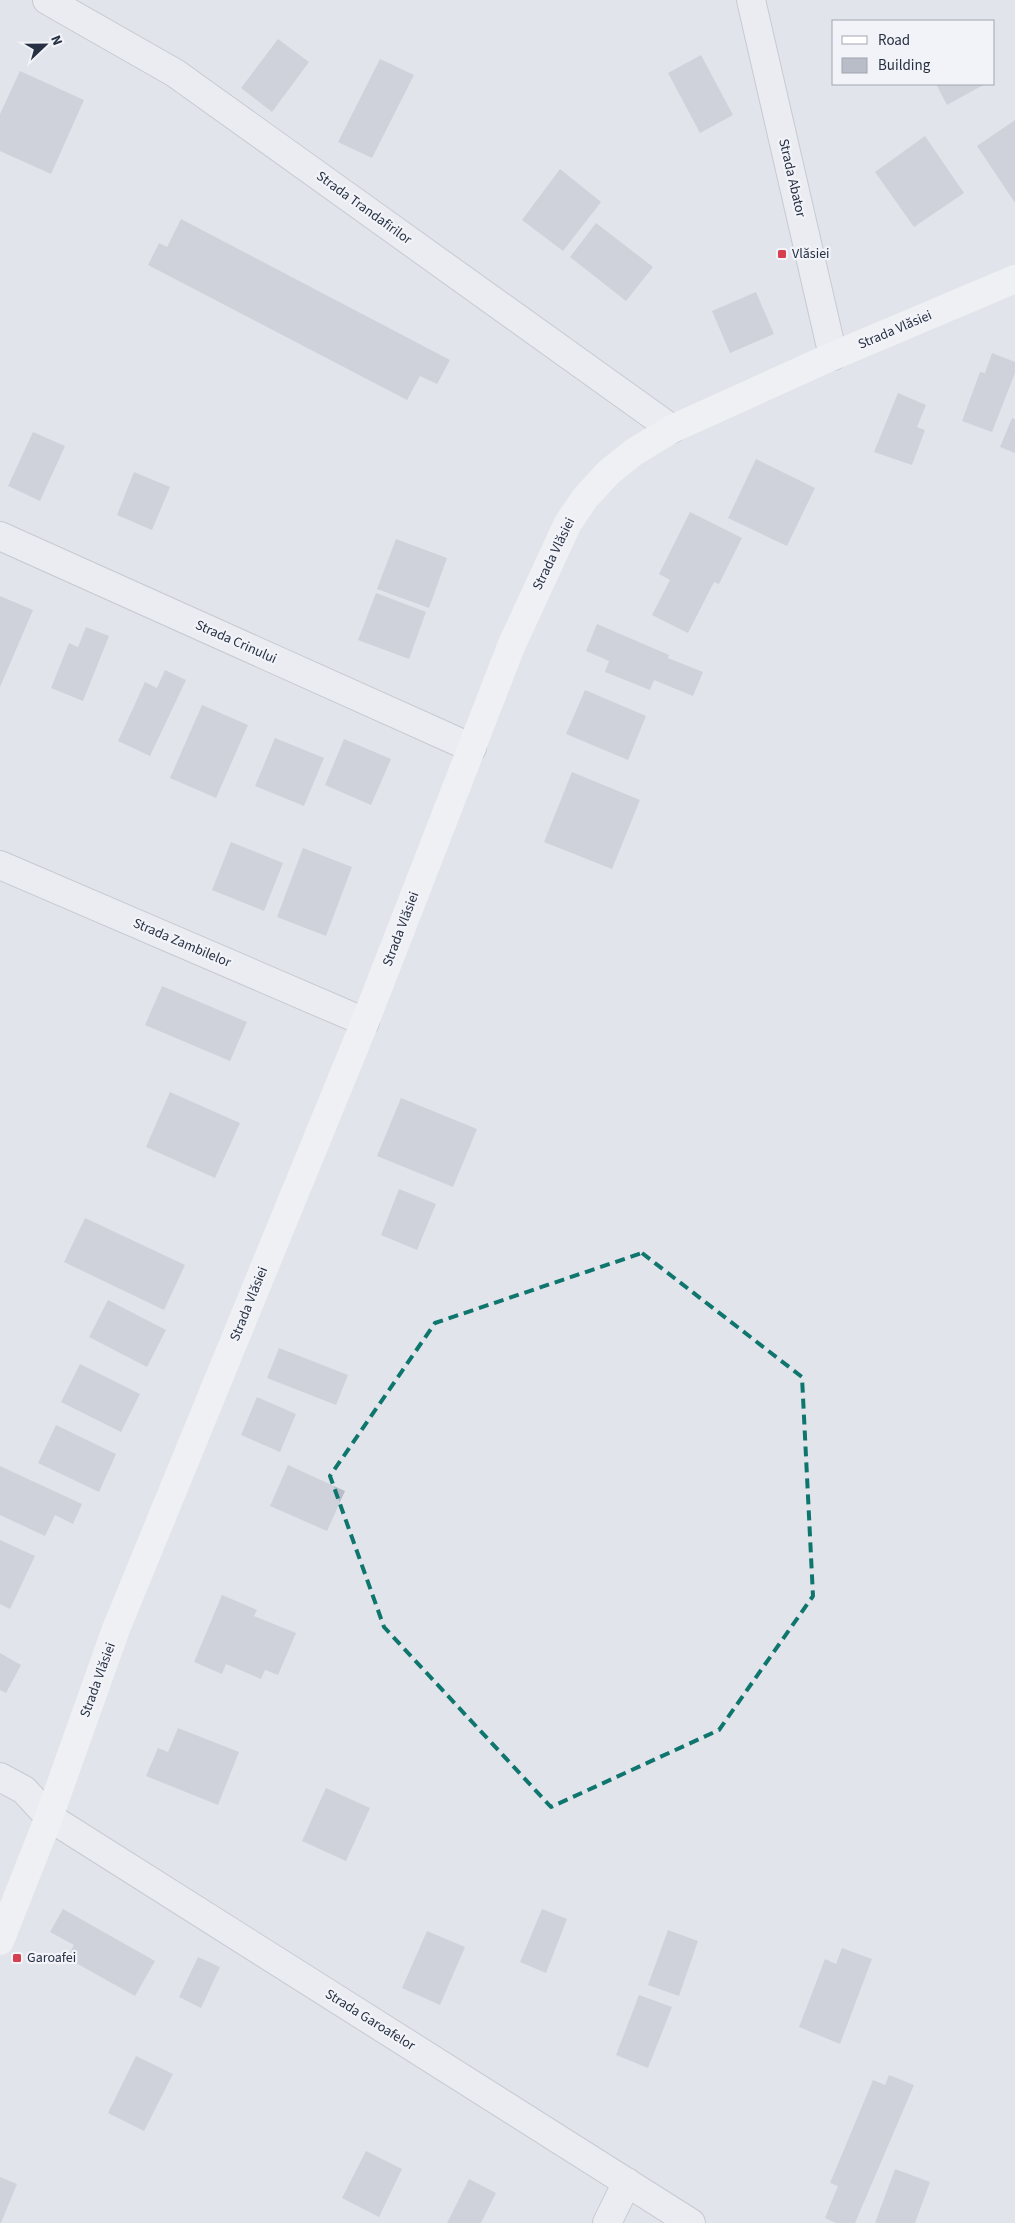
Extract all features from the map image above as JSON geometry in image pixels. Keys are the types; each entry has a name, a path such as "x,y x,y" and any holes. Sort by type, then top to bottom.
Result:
{"main road":[{"name":"Strada Vlăsiei","path":"0,1941 49,1817 116,1629 365,1022 512,644 568,523 585,498 609,472 634,452 672,428 833,356 1015,279"}],"street":[{"name":"Strada Trandafirilor","path":"47,0 94,12 175,73 672,428"},
{"name":"Strada Abator","path":"751,0 833,356"},
{"name":"Strada Crinului","path":"0,536 472,748"},
{"name":"Strada Zambilelor","path":"0,865 365,1022"},
{"name":"Strada Garoafelor","path":"0,1777 24,1790 49,1817 691,2223"},
{"path":"607,2223 627,2182"}],"highlighted area":[{"path":"642,1253 802,1377 813,1596 719,1730 551,1807 384,1627 330,1476 435,1323"}],"building":[{"path":"278,39 309,62 272,112 241,88"},
{"path":"701,55 733,115 700,133 668,73"},
{"path":"380,59 414,75 372,158 338,142"},
{"path":"20,71 84,100 51,174 0,151 0,114"},
{"path":"937,85 983,85 947,105"},
{"path":"1015,120 1015,203 977,146"},
{"path":"925,136 964,193 914,227 875,172"},
{"path":"560,169 601,202 563,251 522,220"},
{"path":"181,219 450,360 437,384 420,376 407,400 148,265 159,243 167,247"},
{"path":"596,223 653,267 626,301 570,257"},
{"path":"756,292 774,334 730,353 712,311"},
{"path":"992,353 1015,362 1015,373 992,432 962,421 980,372 985,373"},
{"path":"898,393 926,405 917,427 925,430 912,465 874,452"},
{"path":"1012,418 1015,419 1015,453 1000,447"},
{"path":"33,432 65,446 40,501 8,486"},
{"path":"756,459 815,488 787,546 728,518"},
{"path":"134,472 170,487 152,530 117,515"},
{"path":"690,512 742,538 719,584 714,582 688,633 652,615 670,580 659,574"},
{"path":"396,539 447,558 429,608 377,589"},
{"path":"376,593 426,612 409,659 358,640"},
{"path":"0,596 33,610 0,687"},
{"path":"597,624 669,655 668,658 703,672 693,696 654,680 650,690 605,672 609,661 586,651"},
{"path":"86,627 109,636 83,701 51,688 69,643 78,647"},
{"path":"165,670 186,680 150,756 118,741 145,682 157,688"},
{"path":"585,690 646,716 628,760 566,734"},
{"path":"202,705 248,725 216,798 170,778"},
{"path":"275,738 324,758 304,806 255,786"},
{"path":"344,739 391,759 371,805 325,785"},
{"path":"572,772 640,800 612,869 544,842"},
{"path":"231,842 283,863 264,911 212,890"},
{"path":"303,848 352,867 326,936 277,917"},
{"path":"162,986 247,1022 230,1061 145,1025"},
{"path":"170,1092 240,1123 215,1178 146,1147"},
{"path":"401,1098 477,1129 453,1187 377,1156"},
{"path":"399,1189 436,1204 417,1250 381,1235"},
{"path":"85,1218 185,1265 164,1310 64,1262"},
{"path":"108,1300 166,1330 147,1367 89,1337"},
{"path":"279,1348 348,1375 336,1405 267,1378"},
{"path":"80,1364 140,1394 121,1432 61,1402"},
{"path":"257,1397 296,1414 280,1452 241,1435"},
{"path":"56,1425 116,1454 99,1492 38,1463"},
{"path":"288,1465 345,1491 327,1531 270,1506"},
{"path":"0,1466 82,1504 73,1524 55,1515 45,1536 0,1515"},
{"path":"0,1540 35,1556 10,1609 0,1604"},
{"path":"222,1595 257,1610 254,1616 296,1633 278,1675 265,1670 261,1679 226,1664 222,1674 194,1662"},
{"path":"0,1653 21,1665 6,1693 0,1690"},
{"path":"178,1728 239,1752 218,1805 146,1776 158,1748 168,1752"},
{"path":"326,1788 370,1808 346,1861 302,1841"},
{"path":"63,1909 155,1961 135,1996 67,1958 74,1945 50,1932"},
{"path":"542,1909 567,1919 546,1973 520,1962"},
{"path":"668,1930 698,1941 679,1996 648,1985"},
{"path":"427,1931 465,1947 440,2005 402,1988"},
{"path":"842,1948 872,1959 840,2044 799,2027 825,1959 836,1964"},
{"path":"198,1957 220,1967 201,2008 179,1997"},
{"path":"639,1995 672,2007 648,2068 616,2055"},
{"path":"136,2056 173,2074 144,2131 108,2113"},
{"path":"889,2075 914,2085 855,2223 836,2223 825,2218 838,2186 830,2183 873,2080 885,2085"},
{"path":"366,2151 402,2169 379,2217 342,2198"},
{"path":"895,2169 930,2182 915,2223 875,2223"},
{"path":"0,2177 17,2184 1,2223 0,2223"},
{"path":"469,2179 496,2193 481,2223 447,2223"}],"place":[{"name":"Vlăsiei","path":"782,254"},
{"name":"Garoafei","path":"17,1958"}]}
